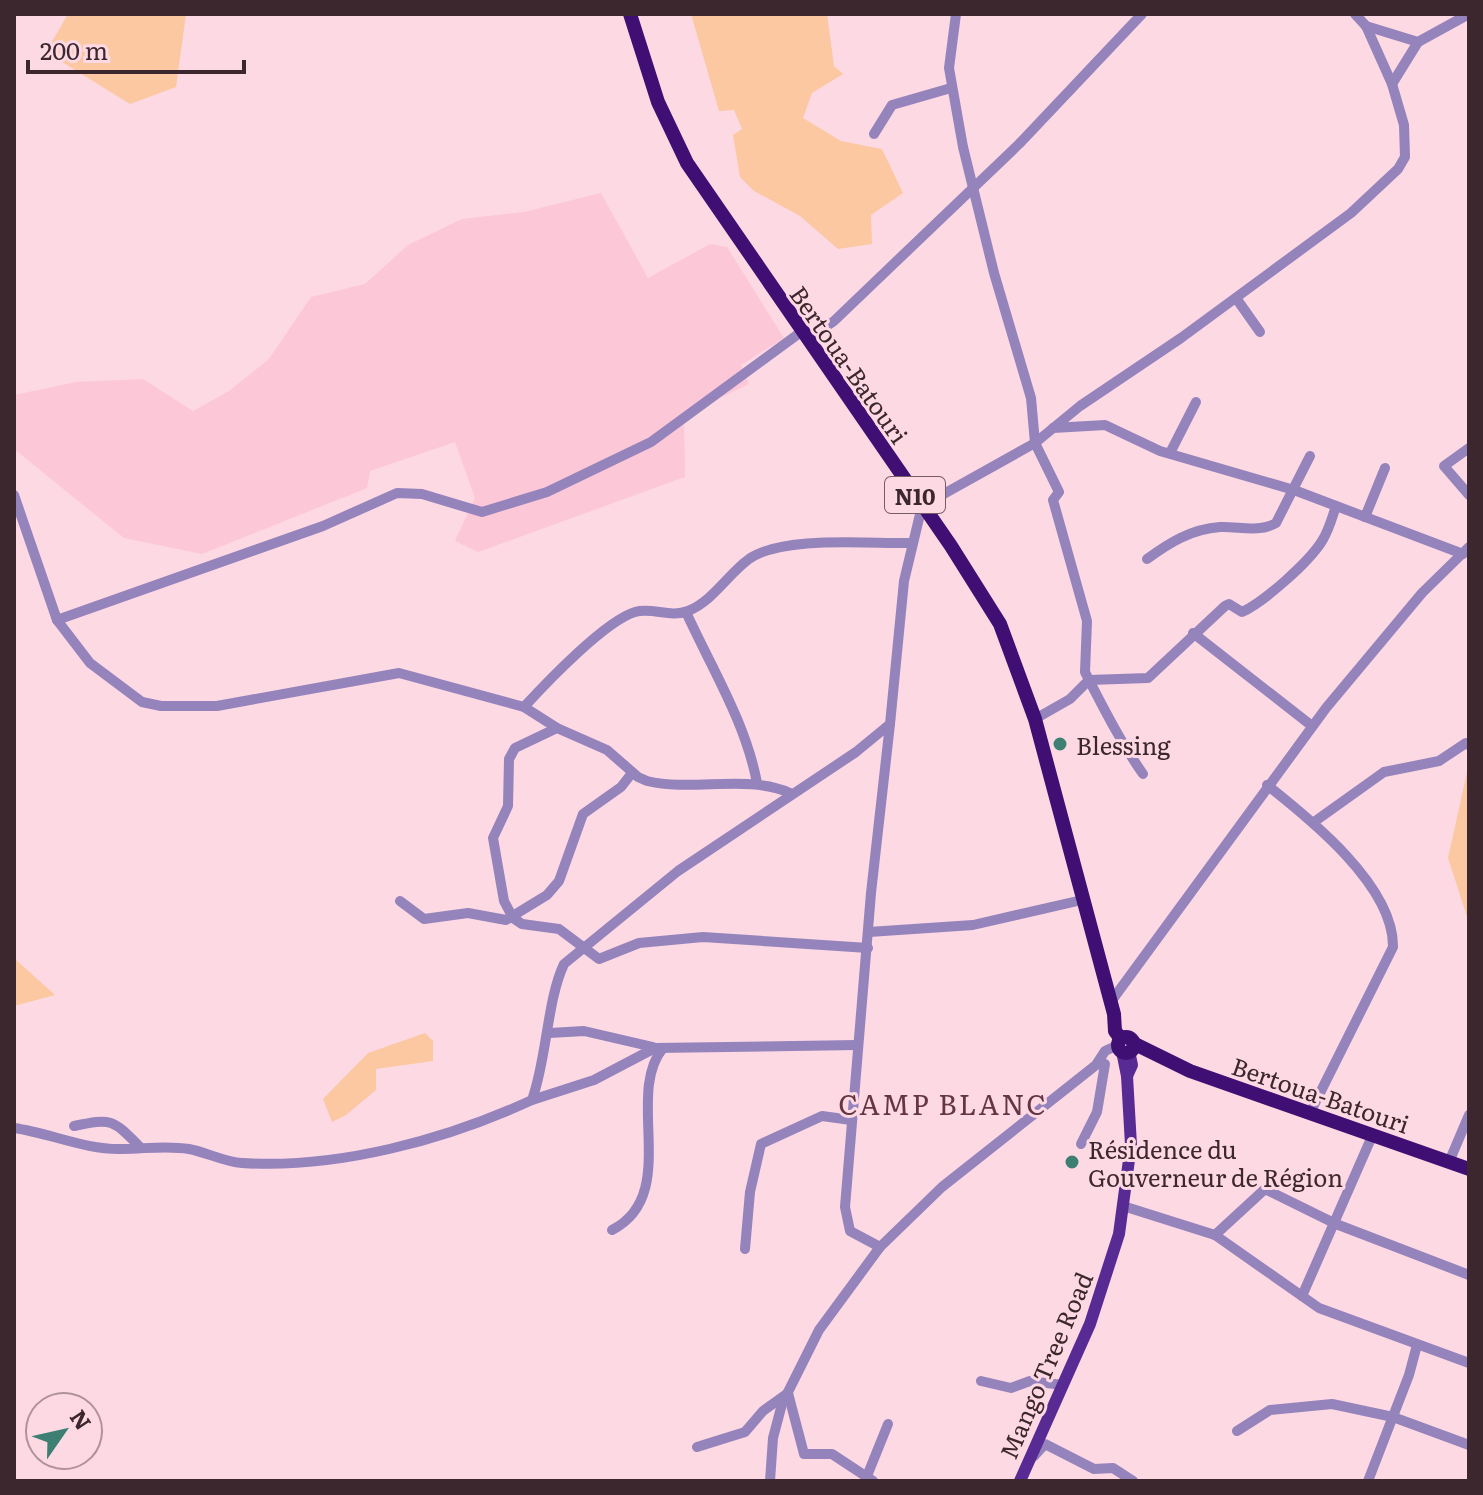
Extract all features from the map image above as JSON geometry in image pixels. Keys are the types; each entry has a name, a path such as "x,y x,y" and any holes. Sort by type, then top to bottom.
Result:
{"highway":[{"name":"Bertoua-Batouri","path":"630,14 658,102 687,163 994,612 1035,719 1112,1008 1115,1031 1126,1046 1140,1057 1159,1059 1469,1169"}],"main road":[{"name":"Mango Tree Road","path":"1020,1481 1106,1282 1123,1206 1131,1145 1126,1046"}],"street":[{"path":"956,14 949,48 951,88 994,273 1031,398 1035,443 1059,492 1053,500 1087,621 1085,672 1117,729 1118,740 1143,774"},
{"path":"57,620 323,526 397,493 422,494 482,512 547,492 651,442 804,336 834,321 1053,110 1142,14"},
{"path":"880,1247 860,1238 846,1225 851,1120 896,642 912,543 922,506 1035,443 1351,213 1398,169 1405,157 1406,136 1392,84 1366,26 1355,14"},
{"path":"1392,84 1418,42 1469,14"},
{"path":"1366,26 1418,42"},
{"path":"874,134 892,105 951,88"},
{"path":"1236,298 1260,332"},
{"path":"1170,453 1196,402"},
{"path":"1053,428 1105,425 1170,453 1294,490 1466,552 1397,621 1312,726 1267,785 1112,1008"},
{"path":"1469,448 1444,466 1469,495"},
{"path":"1147,559 1168,544 1196,531 1222,527 1271,527 1280,519 1310,456"},
{"path":"1365,517 1385,468"},
{"path":"14,495 57,620 90,663 132,696 149,704 217,706 399,673 524,707 557,728 607,750 632,773 647,781 678,785 757,783 790,793"},
{"path":"1035,719 1070,699 1089,680 1148,678 1193,633 1227,605 1246,610 1273,590 1322,542 1336,506"},
{"path":"524,707 603,631 625,616 639,611 654,614 686,612 699,605 758,554 810,544 912,543"},
{"path":"686,612 736,718 752,759 757,783"},
{"path":"1193,633 1312,726"},
{"path":"532,1100 564,964 678,871 790,793 856,752 890,724"},
{"path":"557,728 515,748 509,759 508,806 493,838 504,901 513,918 522,924 559,929 599,959 639,943 703,937 868,948"},
{"path":"1314,822 1384,772 1439,761 1466,743 1469,745"},
{"path":"400,901 424,919 468,913 495,921 513,918 552,891 565,867 583,814 621,787 632,773"},
{"path":"1267,785 1314,822 1364,879 1385,911 1393,947 1310,1113"},
{"path":"869,932 973,925 1082,900"},
{"path":"550,1033 584,1031 659,1048 857,1045"},
{"path":"770,1481 773,1438 788,1393 819,1330 880,1247 942,1187 1126,1046"},
{"path":"14,1128 66,1142 122,1149 139,1146 188,1149 238,1163 303,1163 379,1151 465,1126 594,1080 659,1048"},
{"path":"612,1230 633,1215 643,1192 650,1133 651,1069 659,1048"},
{"path":"1081,1144 1097,1112 1100,1064"},
{"path":"1449,1162 1469,1115"},
{"path":"745,1249 750,1192 761,1144 822,1116 851,1120"},
{"path":"74,1126 108,1120 118,1125 139,1146"},
{"path":"1302,1296 1373,1134"},
{"path":"1215,1235 1265,1189 1336,1224 1469,1275"},
{"path":"1123,1206 1215,1235 1331,1314 1469,1363"},
{"path":"1368,1481 1417,1345"},
{"path":"981,1381 1011,1388 1030,1381 1063,1385"},
{"path":"697,1447 745,1432 763,1411 788,1393"},
{"path":"788,1393 804,1454 832,1454 868,1480 888,1424"},
{"path":"1237,1431 1270,1410 1332,1404 1393,1417 1469,1445"},
{"path":"1030,1460 1045,1444 1094,1469 1113,1468 1133,1481"}],"shaded area":[{"path":"68,14 186,14 176,87 130,104 46,52"},
{"path":"691,14 827,14 834,66 843,74 812,93 803,118 841,141 882,149 903,193 871,215 872,244 838,249 800,216 754,191 740,177 733,135 742,129 734,110 719,111"},
{"path":"601,193 648,278 710,244 727,247 784,338 741,365 749,384 684,415 685,477 478,552 455,541 475,498 455,442 370,471 367,488 202,554 124,538 14,449 14,395 76,382 143,379 193,411 229,391 269,359 311,297 365,284 408,245 462,219 524,212"},
{"path":"1469,763 1469,923 1448,858"},
{"path":"14,958 55,995 14,1006"},
{"path":"425,1033 433,1041 433,1061 376,1069 376,1090 346,1115 332,1122 323,1099 368,1053"}],"place":[{"name":"Blessing","path":"1060,744"},
{"name":"Résidence du Gouverneur de Région","path":"1072,1162"}],"district":[{"name":"CAMP BLANC","path":"943,1103"}]}
